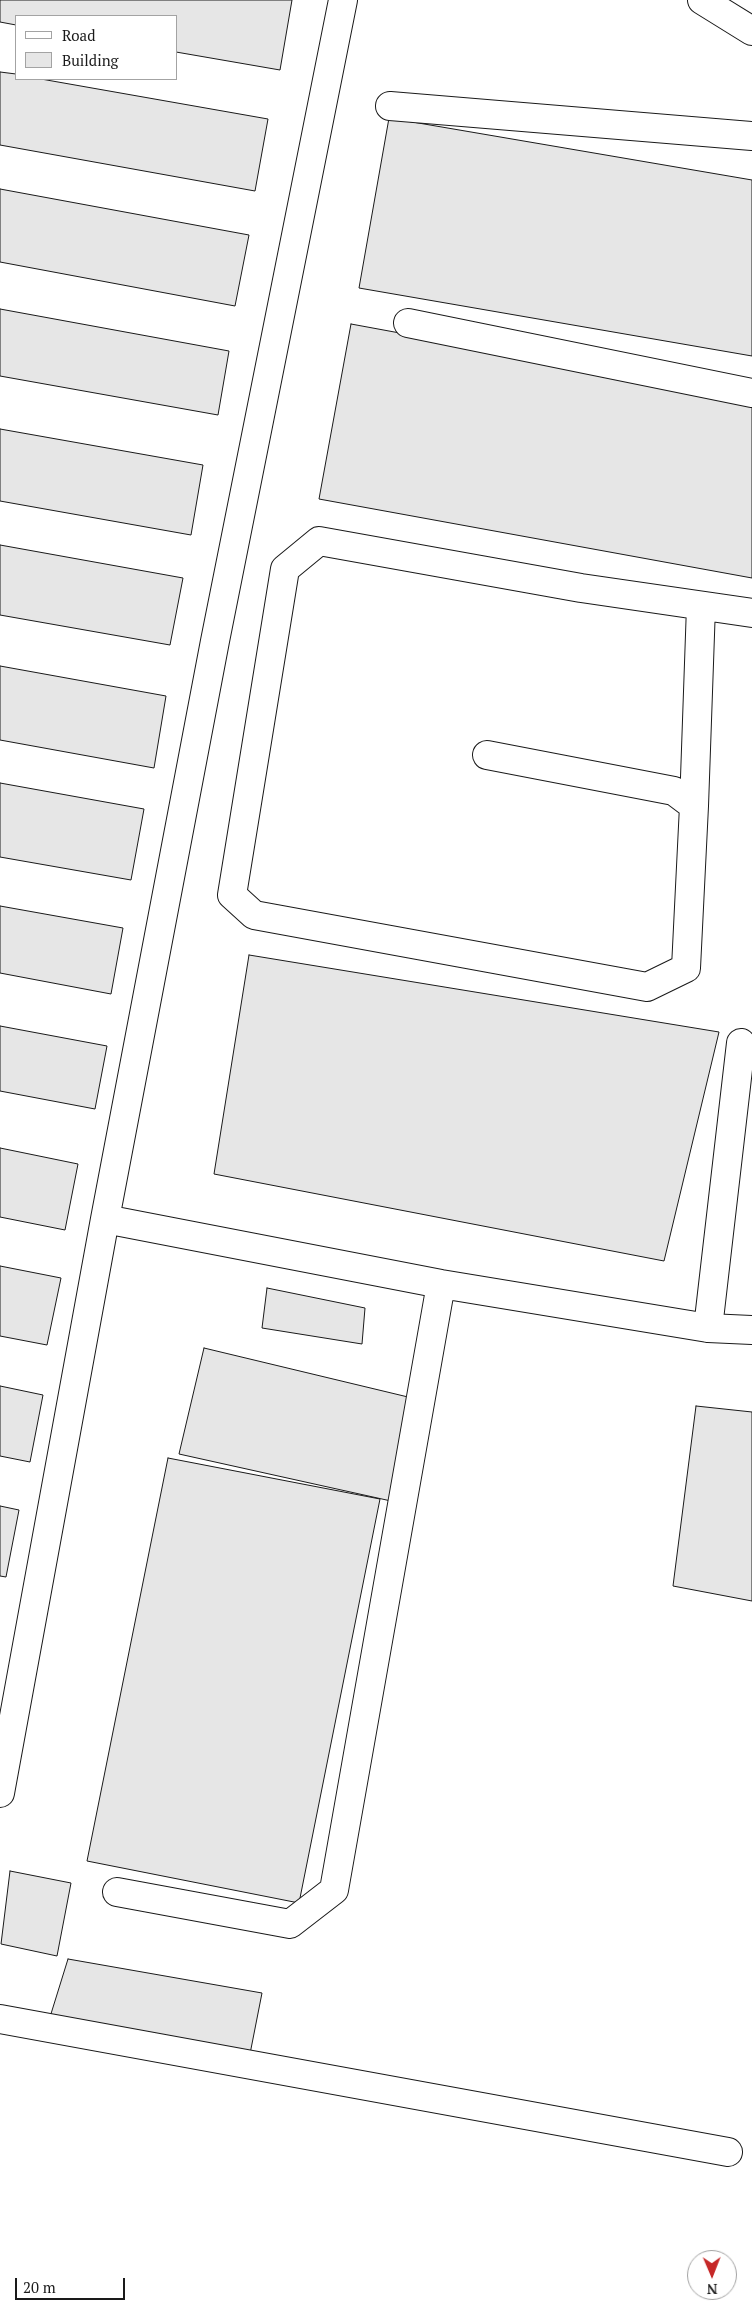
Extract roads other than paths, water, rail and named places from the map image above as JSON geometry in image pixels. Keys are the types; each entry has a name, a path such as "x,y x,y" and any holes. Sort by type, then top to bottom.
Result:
{"lane":[{"path":"0,1793 105,1219 217,631 343,0"},
{"path":"702,0 752,31"},
{"path":"390,106 752,136"},
{"path":"408,323 752,393"},
{"path":"701,606 686,968 647,987 254,915 232,895 285,569 319,541 581,588 752,613"},
{"path":"487,755 674,791 694,806"},
{"path":"708,1328 741,1043"},
{"path":"105,1219 441,1284 708,1328 752,1330"},
{"path":"117,1892 290,1924 334,1890 441,1284"},
{"path":"0,2019 728,2152"}]}
